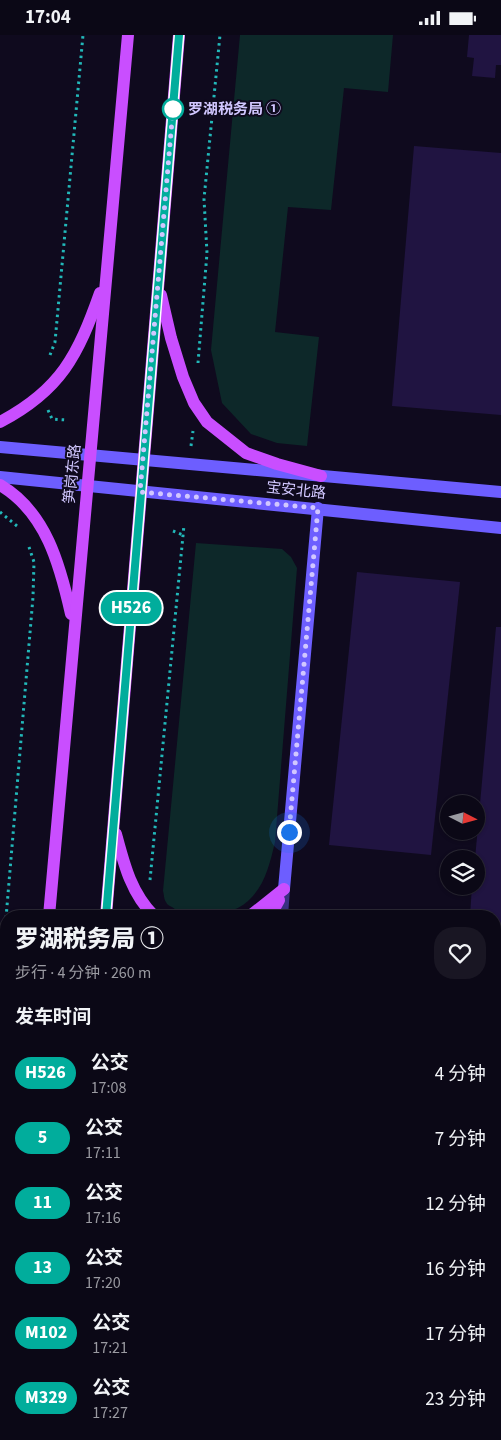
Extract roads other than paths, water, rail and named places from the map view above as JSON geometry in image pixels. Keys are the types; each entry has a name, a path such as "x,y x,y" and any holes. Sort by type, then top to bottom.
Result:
{"main road":[{"name":"笋岗东路","path":"50,910 128,35"},
{"path":"107,910 140,492 180,35"},
{"path":"0,421 30,404 63,373 80,345 106,276"},
{"path":"158,283 171,338 183,377 194,403 207,422 246,453 277,465 321,475"},
{"path":"0,485 20,499 34,516 47,537 57,560 74,627"},
{"path":"114,824 126,873 139,898 149,910"},
{"path":"258,910 284,889"},
{"path":"273,910 284,889"}],"street":[{"name":"宝安北路","path":"0,447 501,492"},
{"name":"宝安北路","path":"0,477 501,528"},
{"path":"282,910 318,508"}],"place":[{"name":"罗湖税务局 ①","path":"173,109"}]}
